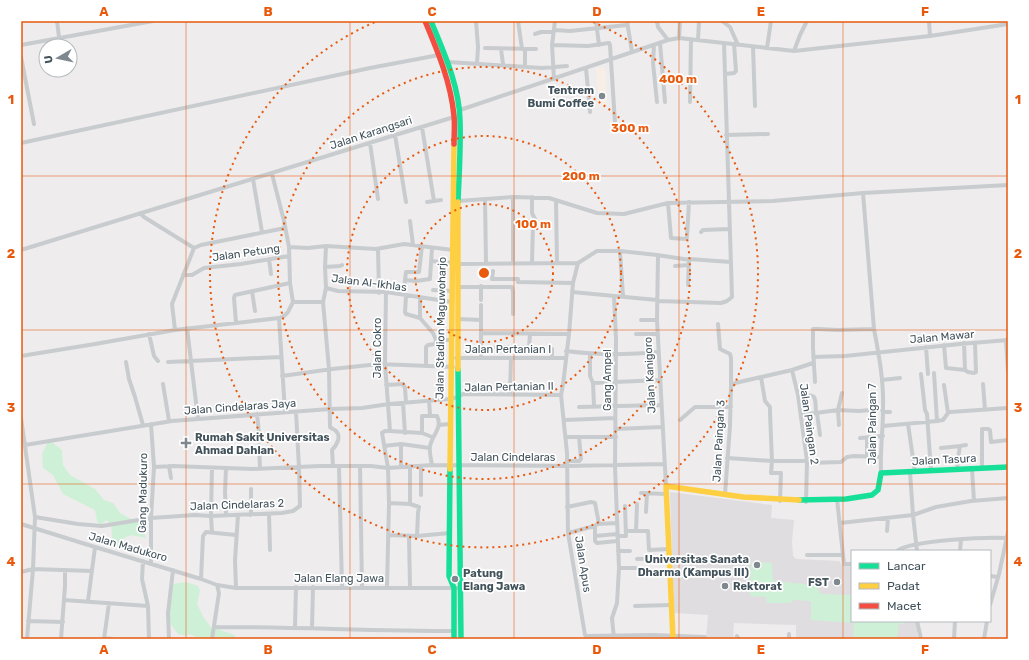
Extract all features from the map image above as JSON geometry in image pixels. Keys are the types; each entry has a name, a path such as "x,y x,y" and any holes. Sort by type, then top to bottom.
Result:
{"main road":[{"name":"Jalan Stadion Maguwoharjo","path":"425,21 460,110 457,137 455,263 452,291 450,399 451,465 449,572 454,588 454,639"},
{"name":"Jalan Stadion Maguwoharjo","path":"431,21 448,62 453,90 454,117 457,137 458,201 455,251"},
{"name":"Jalan Stadion Maguwoharjo","path":"455,263 458,287 461,639"},
{"name":"Jalan Tasura","path":"881,474 1008,467"},
{"path":"666,486 756,499 806,502 872,495 878,490 881,474"},
{"name":"Jalan Kanigoro","path":"666,486 672,638"},
{"path":"449,572 461,572"}],"street":[{"path":"57,21 59,37"},
{"path":"21,45 151,21"},
{"path":"476,21 478,47 477,63"},
{"path":"518,21 525,66"},
{"path":"554,79 552,45 555,21"},
{"path":"596,21 599,45"},
{"path":"657,21 660,29 668,40"},
{"path":"679,38 680,21"},
{"path":"698,40 699,21"},
{"path":"722,21 730,27 736,44 736,71 734,73 725,74"},
{"path":"767,48 771,21"},
{"path":"794,50 807,21"},
{"path":"928,21 930,36"},
{"path":"990,21 991,27"},
{"path":"535,34 541,32 596,28 627,23 632,52"},
{"path":"460,110 668,40 679,38 753,47 794,50 930,36 1008,24"},
{"path":"690,102 691,39"},
{"path":"552,45 581,46 609,43 612,59 615,123"},
{"path":"660,43 665,102"},
{"path":"572,292 708,304 721,304 731,298 724,43"},
{"path":"654,45 653,63 657,102"},
{"path":"753,47 755,106"},
{"path":"485,48 536,49"},
{"path":"501,49 503,64"},
{"path":"21,143 370,68 439,55"},
{"path":"21,57 34,124"},
{"path":"448,62 503,64 542,68 567,66"},
{"path":"586,68 590,112"},
{"name":"Jalan Karangsari","path":"21,250 293,168 454,117"},
{"path":"422,127 434,201"},
{"path":"726,135 768,134"},
{"path":"395,135 406,202"},
{"path":"370,143 378,199"},
{"path":"21,356 187,328 279,318 284,316 288,312 293,302 290,283 289,247 272,174"},
{"path":"253,179 262,232"},
{"path":"458,201 513,197 549,198 597,213 624,214 668,203 779,201 862,193 1008,184"},
{"name":"Jalan Paingan 7","path":"862,193 874,329 882,380 883,436 881,474"},
{"path":"513,197 513,264"},
{"path":"532,197 532,214 535,219 532,224 532,264"},
{"path":"485,199 486,263"},
{"path":"427,202 441,200"},
{"path":"556,200 557,263"},
{"path":"668,203 671,238 686,239 689,202"},
{"path":"140,213 194,248"},
{"path":"410,221 413,245"},
{"path":"175,330 172,304 194,248 200,245 285,228"},
{"path":"701,232 703,230 730,229"},
{"path":"289,247 308,248 326,246 355,249 378,249 404,244 455,251"},
{"name":"Jalan Al-Ikhlas","path":"326,246 326,288 338,291 386,292 452,302"},
{"path":"404,288 406,272 419,272 422,246"},
{"path":"404,280 416,281 430,279 432,248"},
{"path":"378,249 379,293"},
{"path":"431,261 513,264 578,263 597,251 620,251 690,260 731,262"},
{"path":"620,251 623,296"},
{"name":"Jalan Kanigoro","path":"657,255 657,320 666,486"},
{"name":"Jalan Petung","path":"183,275 192,275 205,268 289,256"},
{"path":"269,259 271,274"},
{"path":"688,285 688,260 690,260"},
{"name":"Jalan Apus","path":"578,263 573,283 569,334 561,395 566,437 568,533 585,635 614,637"},
{"path":"325,267 342,265"},
{"path":"675,266 688,265"},
{"path":"493,271 493,286"},
{"path":"492,279 518,279 518,282 573,283"},
{"path":"236,323 234,296 236,294 290,283"},
{"path":"481,286 481,300"},
{"path":"458,287 512,287 513,314"},
{"path":"326,288 323,302 329,369 331,428 336,432 338,438 337,443 332,450 333,466"},
{"path":"433,290 452,291"},
{"path":"252,291 255,311"},
{"name":"Jalan Cokro","path":"386,292 385,364 390,431"},
{"path":"406,296 405,314 420,318 433,333 436,340"},
{"name":"Gang Ampel","path":"614,296 616,353 615,418 617,537 619,568 616,603 612,618 614,637"},
{"path":"420,298 420,318"},
{"path":"293,302 323,302"},
{"path":"480,358 481,305"},
{"path":"279,318 285,412"},
{"path":"458,319 481,320"},
{"path":"642,320 657,320"},
{"name":"Jalan Paingan 3","path":"718,324 720,349 730,354 731,358 731,407 725,494"},
{"path":"187,328 198,419"},
{"path":"814,382 813,329 874,329"},
{"path":"149,334 154,356 158,361"},
{"path":"481,334 569,334"},
{"path":"496,347 529,347 530,334"},
{"path":"636,334 658,334"},
{"path":"426,366 426,347 428,345 435,344 436,340"},
{"path":"436,340 451,340"},
{"path":"1007,340 1008,371"},
{"name":"Jalan Mawar","path":"813,357 845,356 878,351 1007,340"},
{"path":"964,343 965,370"},
{"path":"944,345 946,368 965,370 972,373 976,372 975,343"},
{"path":"926,347 928,374"},
{"path":"552,349 552,358"},
{"path":"566,351 590,354 638,354 659,352"},
{"path":"590,354 590,376 593,383 594,406"},
{"path":"168,362 281,357"},
{"name":"Jalan Pertanian I","path":"451,358 565,358"},
{"path":"510,394 511,358"},
{"path":"126,362 127,375 143,424"},
{"name":"Jalan Paingan 2","path":"806,502 807,462 798,395 792,370 813,363"},
{"path":"282,376 329,369 385,364 458,367"},
{"path":"731,387 735,383 792,370"},
{"path":"934,373 937,422"},
{"path":"921,374 925,410 927,413 932,471"},
{"path":"761,377 765,401 770,407 771,473 780,473 780,501"},
{"path":"882,380 900,378"},
{"path":"593,383 660,380"},
{"path":"163,384 169,421"},
{"path":"386,385 403,384 405,388 405,433"},
{"path":"983,384 984,410"},
{"path":"883,426 937,422 943,420 948,413 944,385"},
{"path":"839,425 838,410 842,392"},
{"name":"Jalan Pertanian II","path":"458,397 462,394 561,395"},
{"path":"798,395 810,394 814,396 820,436"},
{"name":"Jalan Cindelaras Jaya","path":"25,445 143,424 169,421 296,412 330,408 362,408 458,397"},
{"path":"429,400 430,416"},
{"path":"579,407 661,405"},
{"path":"680,420 694,407 731,407"},
{"path":"948,413 1008,408"},
{"path":"801,416 838,410 883,410 890,412"},
{"name":"Jalan Cindelaras 2","path":"35,517 96,526 151,518 195,515 250,515 288,512 299,507 299,468 296,412"},
{"path":"257,414 259,434"},
{"path":"422,433 422,416 437,416 439,425 438,431 432,437 430,448 432,465"},
{"path":"21,418 35,517 33,569 27,639"},
{"path":"564,420 615,418"},
{"name":"Gang Madukuro","path":"151,424 154,466 151,518 151,563"},
{"path":"439,425 450,424"},
{"path":"908,424 912,472 913,515 917,550"},
{"path":"616,429 662,427"},
{"path":"982,468 982,429 988,428 990,430 991,442 1008,440"},
{"path":"388,587 388,468 383,432 422,433 432,437"},
{"path":"860,438 883,436"},
{"path":"566,437 616,437"},
{"path":"567,461 579,461 581,459 579,437"},
{"path":"866,438 867,456"},
{"path":"384,446 401,444 430,448"},
{"path":"401,444 401,467"},
{"path":"258,445 260,469"},
{"path":"941,448 966,445"},
{"path":"958,469 957,464 960,446"},
{"path":"727,458 772,461 841,462 848,457 881,457"},
{"name":"Jalan Cindelaras","path":"154,466 260,469 333,466 371,466 388,468 432,465 567,466 664,464"},
{"path":"169,466 171,478"},
{"path":"360,466 362,587"},
{"path":"410,466 410,504"},
{"path":"421,466 422,495"},
{"path":"339,467 342,587"},
{"path":"212,468 212,532"},
{"path":"226,468 226,515"},
{"path":"972,469 974,501"},
{"path":"250,515 252,513 251,489"},
{"path":"641,493 666,494"},
{"path":"646,512 647,493"},
{"path":"840,523 913,515 936,507 974,501 1008,498"},
{"path":"837,499 844,564 851,564"},
{"path":"567,507 593,502 596,504 597,525 595,541 597,543 617,537"},
{"path":"389,503 410,504 419,507 417,536"},
{"path":"636,531 637,504"},
{"path":"595,536 626,536 626,506"},
{"path":"269,514 270,550"},
{"path":"236,588 236,535 238,515"},
{"path":"887,531 888,518"},
{"path":"568,533 597,525 617,523"},
{"name":"Jalan Madukoro","path":"21,524 151,563 201,579 217,586"},
{"path":"627,531 648,531 649,550 669,549"},
{"path":"201,579 203,536 206,532 236,535"},
{"path":"991,602 1008,532"},
{"path":"388,534 417,536 450,533"},
{"path":"409,536 410,587"},
{"path":"900,550 917,544 988,537 1007,538"},
{"path":"960,550 961,540"},
{"path":"88,601 95,547"},
{"path":"618,551 630,551"},
{"path":"807,555 843,555"},
{"path":"637,559 669,558"},
{"path":"143,561 143,584 148,606 149,639"},
{"path":"619,568 636,568"},
{"path":"21,572 33,569 92,571"},
{"path":"169,639 168,615 173,570"},
{"path":"61,639 65,571"},
{"path":"991,576 998,577"},
{"path":"212,639 219,593 217,586"},
{"name":"Jalan Elang Jawa","path":"217,586 236,588 461,588"},
{"path":"219,593 231,587"},
{"path":"295,627 296,587"},
{"path":"312,628 313,587"},
{"path":"64,600 148,606"},
{"path":"109,603 104,638 112,639"},
{"path":"635,606 671,605"},
{"path":"28,621 63,622"},
{"path":"917,622 921,639 926,639"},
{"path":"954,639 955,622"},
{"path":"984,639 987,622"},
{"path":"214,627 295,627 454,631"},
{"path":"614,637 652,635 672,638 705,637"}],"shaded area":[{"name":"Tentrem Bumi Coffee","path":"596,68 605,68 607,105 599,106"},
{"name":"Universitas Sanata Dharma (Kampus III)","path":"670,492 772,505 771,518 794,520 792,541 793,556 796,559 839,561 843,566 851,565 851,622 916,622 918,639 796,639 796,625 734,623 733,639 706,639 708,615 674,613"}],"green space":[{"path":"49,440 62,450 63,465 70,475 95,489 104,500 113,503 120,513 131,519 140,520 146,538 131,535 122,539 120,547 111,545 111,524 106,520 101,526 97,521 95,510 63,494 53,475 43,468 42,454"},
{"path":"751,562 772,563 773,581 815,585 821,594 851,595 851,622 903,622 903,624 899,624 897,639 853,639 854,623 811,620 811,601 792,600 791,603 767,603 766,597 750,596"},
{"path":"186,582 198,586 200,591 197,604 204,618 213,630 214,628 235,635 235,639 201,639 189,634 186,636 178,634 167,619 173,584"}],"traffic: fast":[{"path":"431,21 450,69 459,107 460,140 458,202"},
{"path":"458,369 461,639"},
{"path":"799,500 846,499 872,495 878,490 881,473 1008,467"},
{"path":"450,469 449,576 454,588 454,639"}],"traffic: slow":[{"path":"450,469 454,144"},
{"path":"458,202 458,369"},
{"path":"673,639 666,486 743,497 799,500"}],"traffic: jam":[{"path":"425,21 439,56 450,92 454,119 454,144"}],"place":[{"name":"Tentrem Bumi Coffee","path":"602,96"},
{"name":"Rumah Sakit Universitas Ahmad Dahlan","path":"186,443"},
{"name":"Universitas Sanata Dharma (Kampus III)","path":"757,565"},
{"name":"Patung Elang Jawa","path":"455,579"},
{"name":"FST","path":"837,582"},
{"name":"Rektorat","path":"725,586"}]}
